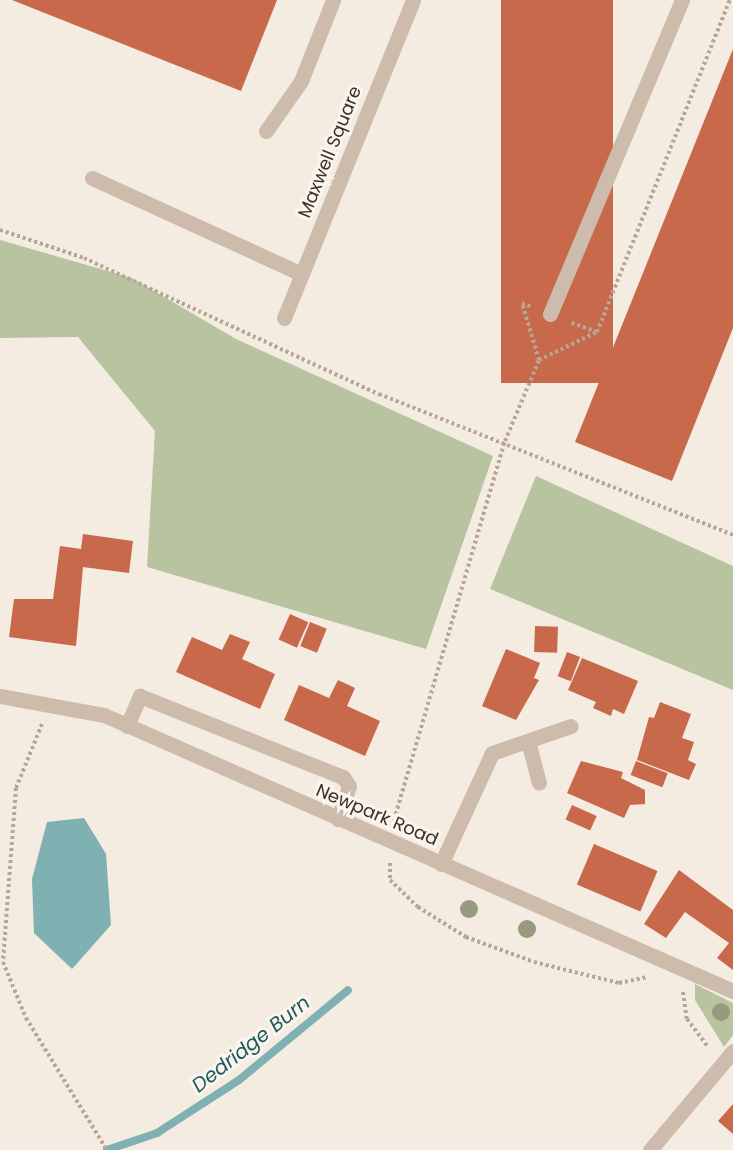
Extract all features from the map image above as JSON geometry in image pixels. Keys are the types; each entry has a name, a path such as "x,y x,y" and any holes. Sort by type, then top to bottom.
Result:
{"street":[{"path":"266,131 301,81 333,0"},
{"name":"Maxwell Square","path":"284,318 413,0"},
{"path":"550,314 682,0"},
{"path":"92,178 302,274"},
{"name":"Newpark Road","path":"0,696 51,702 127,726 733,991"},
{"path":"127,726 140,696 343,777 349,786 338,819"},
{"path":"441,864 492,753 571,726"},
{"path":"528,741 539,783"},
{"path":"650,1150 729,1056"}],"path":[{"path":"538,360 597,332 730,0"},
{"path":"0,230 84,258 173,296 254,340 733,534"},
{"path":"597,332 522,303 538,360 505,441 389,840 390,880 418,907 466,936 534,962 619,983 683,970 687,1019 697,1038 729,1056"},
{"path":"51,702 16,788 3,962 26,1018 106,1150"}],"green space":[{"path":"0,240 132,278 236,339 493,456 426,649 147,567 155,431 78,337 0,338"},
{"path":"536,476 733,566 733,690 490,589"},
{"path":"695,984 733,1003 733,1035 724,1047 695,1000"}],"water":[{"path":"84,818 106,854 111,925 72,969 34,933 32,879 47,822"}],"building":[{"path":"12,0 277,0 241,91"},
{"path":"501,0 613,0 613,383 501,383"},
{"path":"733,49 733,328 672,481 575,442"},
{"path":"83,534 133,541 129,573 83,567 76,646 9,637 14,599 53,599 60,546 81,549"},
{"path":"290,614 308,622 297,648 279,640"},
{"path":"310,622 327,629 317,653 300,646"},
{"path":"535,626 558,627 557,653 534,652"},
{"path":"230,634 250,642 242,659 275,674 260,709 176,672 192,637 222,650"},
{"path":"506,649 540,663 534,678 539,680 516,720 482,706"},
{"path":"567,652 580,657 571,681 558,676"},
{"path":"582,658 638,681 624,714 613,709 611,716 593,708 596,702 568,690"},
{"path":"338,680 355,688 347,706 380,721 365,756 284,720 299,685 329,698"},
{"path":"660,702 691,714 682,738 694,742 688,760 696,764 689,780 637,760 649,717 654,718"},
{"path":"581,761 623,772 621,778 645,790 645,804 630,805 624,818 567,793"},
{"path":"636,761 668,773 662,787 631,775"},
{"path":"572,805 597,816 590,831 565,820"},
{"path":"594,844 658,871 640,911 577,885"},
{"path":"679,870 733,910 733,970 717,958 729,943 685,912 666,938 644,924"},
{"path":"733,1104 733,1134 718,1121"}],"waterway":[{"name":"Dedridge Burn","path":"107,1150 157,1133 239,1080 348,990"}]}
